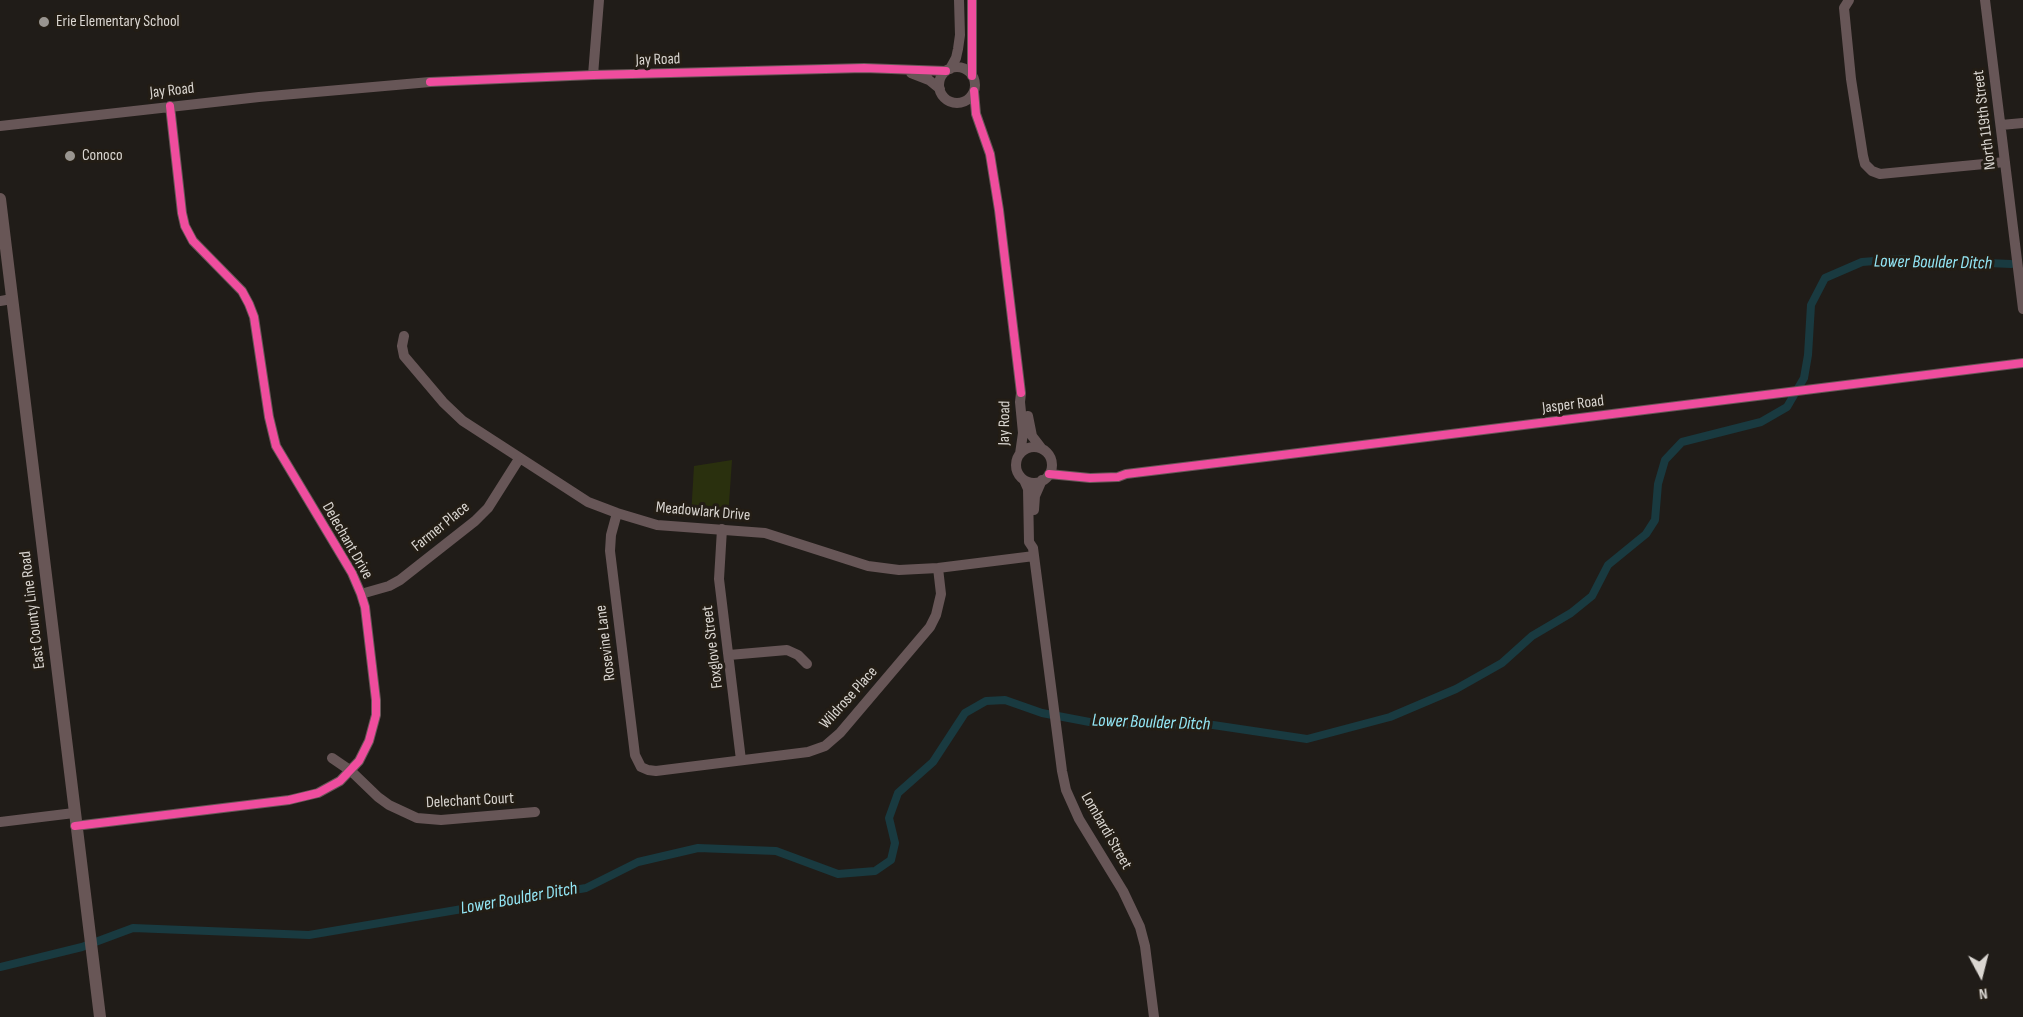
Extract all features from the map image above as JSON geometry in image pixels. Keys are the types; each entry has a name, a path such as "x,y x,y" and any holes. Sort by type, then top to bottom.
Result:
{"main road":[{"name":"East County Line Road","path":"0,199 6,300 100,1017"}],"street":[{"path":"593,75 599,0"},
{"path":"959,0 958,49 948,70 940,80 940,89 945,98 953,102 963,102 974,91 972,0"},
{"path":"1849,0 1844,8 1851,79 1865,164 1872,171 1880,174 2005,162"},
{"name":"North 119th Street","path":"1985,0 2005,162 2018,226 2023,309"},
{"name":"Jay Road","path":"887,69 923,77 940,89"},
{"name":"Jay Road","path":"0,126 170,106 389,85 593,75 887,69 948,70"},
{"path":"948,70 965,69 972,76"},
{"name":"Jay Road","path":"974,91 976,114 990,154 999,210 1021,393 1023,433 1020,454"},
{"name":"Jay Road","path":"953,102 968,112 980,128"},
{"name":"Delechant Drive","path":"75,826 304,798 329,788 351,771 364,751 376,715 362,594 352,573 276,446 269,417 254,317 249,304 242,291 193,241 185,226 170,106"},
{"path":"2001,125 2023,123"},
{"name":"Meadowlark Drive","path":"404,336 402,346 404,356 463,422 588,502 617,513 657,525 765,532 868,566 899,570 938,568 1033,552"},
{"name":"Jasper Road","path":"1045,477 1118,477 1126,474 1804,392 2023,363"},
{"name":"Jay Road","path":"1021,393 1025,401 1032,436 1046,452"},
{"path":"1032,447 1046,452 1052,465 1045,477 1033,482 1024,480 1016,467 1020,454 1032,447"},
{"name":"Jasper Road","path":"1046,452 1054,462 1067,469 1126,474"},
{"name":"Farmer Place","path":"362,594 389,586 400,580 475,521 488,508 519,459"},
{"name":"Lombardi Street","path":"1033,552 1036,542 1035,500 1045,477"},
{"name":"Lombardi Street","path":"1024,480 1028,489 1029,542 1033,552 1062,771 1073,807 1124,891 1140,927 1145,946 1154,1017"},
{"name":"Rosevine Lane","path":"617,513 611,535 610,551 635,755 641,767"},
{"name":"Foxglove Street","path":"722,529 719,579 741,760"},
{"name":"Wildrose Place","path":"641,767 656,771 808,752 825,746 840,733 930,627 936,615 941,594 938,568"},
{"path":"729,655 788,650 798,654 807,664"},
{"name":"Delechant Court","path":"332,758 351,771 384,801 404,814 417,818 441,820 535,812"},
{"path":"0,822 74,813"}],"green space":[{"path":"732,460 728,518 691,516 694,466"}],"waterway":[{"name":"Lower Boulder Ditch","path":"0,967 82,947 133,928 309,935 586,888 638,862 698,848 776,851 838,874 875,871 891,860 895,843 889,818 898,793 933,762 965,713 986,701 1005,700 1042,713 1100,724 1213,725 1307,739 1390,717 1456,689 1502,663 1532,636 1571,613 1592,596 1608,565 1646,534 1655,520 1658,484 1665,460 1682,442 1761,422 1787,407 1804,378 1811,305 1825,278 1862,262 1900,259 2011,264"}],"cycle path":[{"path":"972,0 972,76"},
{"path":"430,82 864,68 946,71"},
{"path":"974,91 976,114 990,154 999,210 1021,393"},
{"path":"75,826 289,800 318,793 340,781 359,761 369,741 376,715 365,607 361,594 352,573 276,446 269,417 254,317 249,304 242,291 193,241 185,226 170,106"},
{"path":"1049,474 1090,478 1118,477 1126,474 2023,363"}],"place":[{"name":"Erie Elementary School","path":"44,22"},
{"name":"Conoco","path":"70,156"}]}
